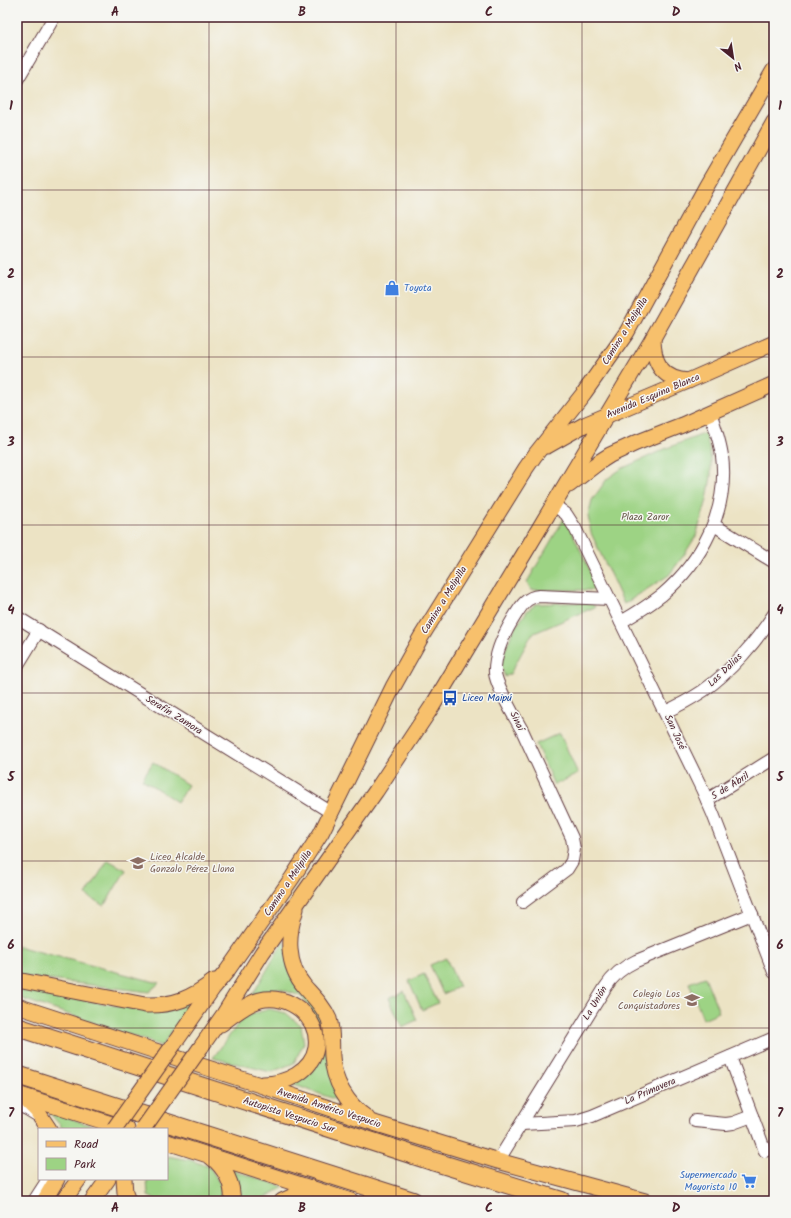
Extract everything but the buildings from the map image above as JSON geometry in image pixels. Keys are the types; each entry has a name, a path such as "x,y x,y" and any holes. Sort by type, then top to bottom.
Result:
{"highway":[{"name":"Autopista Vespucio Sur","path":"17,1027 432,1161 562,1201"},
{"path":"17,1075 413,1201"}],"main road":[{"name":"Camino a Melipilla","path":"115,1128 213,988 228,971 307,855 332,813 390,694 418,643 507,497 535,455 584,393 627,332 706,187 774,70"},
{"name":"Camino a Melipilla","path":"144,1128 214,1029 262,953 376,791 433,705 653,338 774,122"},
{"path":"653,338 654,356 662,370 671,377 688,381"},
{"name":"Avenida Esquina Blanca","path":"535,455 584,425 774,343"},
{"path":"557,499 583,474 610,455 774,384"},
{"path":"300,898 295,912 289,940 292,962 299,979 322,1006 328,1019 332,1035 333,1063 336,1077 342,1090 356,1109 374,1123"},
{"path":"17,980 145,1005 158,1005 170,1004 185,999 200,991 228,971"},
{"path":"214,1029 244,1007 267,999 275,999 290,1003 303,1011 308,1017 314,1029 316,1044 313,1057 307,1066 298,1074 286,1081 272,1084 257,1084"},
{"name":"Avenida Américo Vespucio","path":"17,1006 374,1123 498,1161 645,1201"},
{"path":"18,1098 33,1106 46,1126"},
{"path":"18,1098 123,1128"},
{"path":"168,1142 351,1201"},
{"path":"208,1155 216,1161 226,1175 232,1190 232,1201"},
{"path":"44,1201 56,1180"},
{"path":"63,1201 78,1180"},
{"path":"92,1201 107,1180"},
{"path":"124,1180 125,1193 128,1201"},
{"path":"282,1201 310,1188"}],"street":[{"path":"17,80 54,17"},
{"path":"622,622 650,604 674,584 696,557 714,525 720,500 723,473 720,443 710,412"},
{"name":"San José","path":"557,499 571,520 622,622 707,800 774,972"},
{"path":"714,525 774,562"},
{"name":"Sinaí","path":"523,902 567,869 572,861 574,850 569,831 528,742 496,680 495,667 498,653 506,631 523,604 530,598 539,596 610,599"},
{"name":"Las Dalias","path":"666,712 692,698 722,675 738,659 774,614"},
{"name":"Serafín Zamora","path":"17,617 332,813"},
{"path":"17,666 39,630"},
{"name":"5 de Abril","path":"707,800 774,758"},
{"name":"La Unión","path":"498,1161 609,981 620,970 636,961 752,914"},
{"name":"La Primavera","path":"522,1124 576,1121 592,1116 774,1038"},
{"path":"730,1057 765,1151"},
{"path":"695,1121 726,1124 752,1116"},
{"path":"34,1201 46,1180"}],"green space":[{"name":"Plaza Zaror","path":"706,433 711,460 711,476 707,500 696,536 669,575 624,604 591,533 588,516 592,500 607,479 621,469 667,448"},
{"path":"565,517 599,590 531,590 527,582"},
{"path":"591,602 595,607 532,634 510,674 505,677 500,664 512,633 527,611 536,604"},
{"path":"560,733 578,774 554,785 536,744"},
{"path":"153,762 188,785 177,802 142,779"},
{"path":"108,860 126,870 104,906 86,895"},
{"path":"284,941 322,1017 345,1103 292,1084 321,1034 311,1009 301,996 277,988 251,997"},
{"path":"17,946 159,983 149,992 17,976"},
{"path":"446,958 459,987 443,994 430,965"},
{"path":"424,974 438,1003 422,1010 409,981"},
{"path":"705,977 719,1012 703,1019 689,983"},
{"path":"17,988 135,1009 191,1002 162,1046 17,997"},
{"path":"404,991 417,1020 402,1027 389,998"},
{"path":"269,1009 286,1013 301,1026 304,1043 294,1063 271,1072 213,1058 243,1017"},
{"path":"47,1110 97,1128 62,1128"},
{"path":"168,1156 190,1160 210,1167 221,1186 221,1201 159,1201 148,1196 147,1180 168,1180"},
{"path":"229,1169 284,1187 259,1201 237,1201"}],"place":[{"name":"Toyota","path":"392,288"},
{"name":"Liceo Maipú","path":"450,698"},
{"name":"Liceo Alcalde Gonzalo Pérez Llona","path":"138,863"},
{"name":"Colegio Los Conquistadores","path":"692,1000"},
{"name":"Supermercado Mayorista 10","path":"749,1181"}]}
